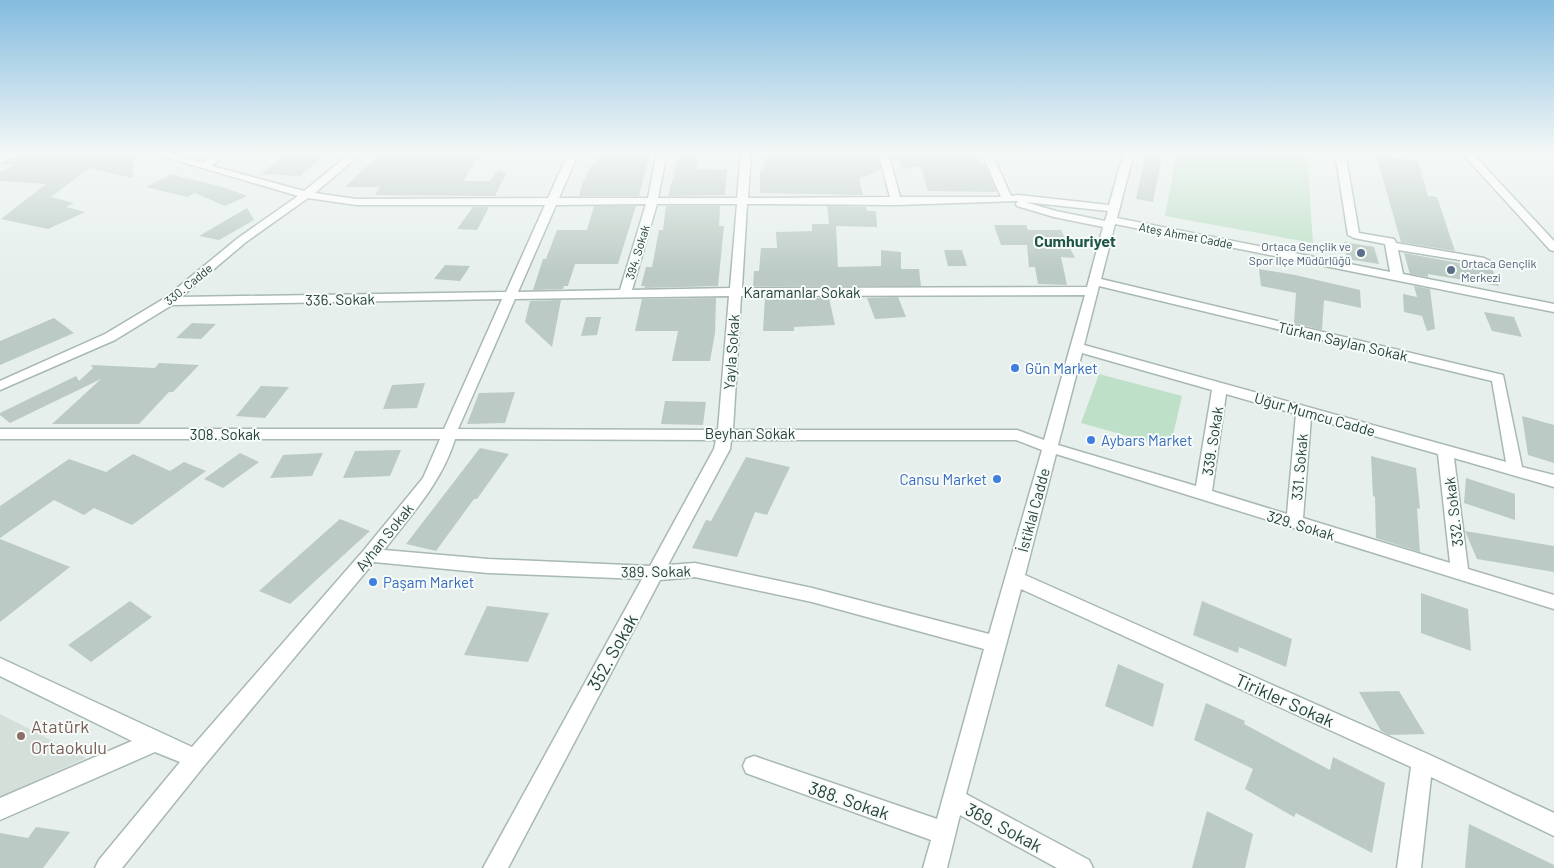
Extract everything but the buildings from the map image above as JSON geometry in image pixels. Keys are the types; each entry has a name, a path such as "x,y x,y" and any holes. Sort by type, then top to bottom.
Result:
{"street":[{"path":"297,193 356,202 896,202 1008,200 1018,198 1058,201 1112,218"},
{"name":"330. Cadde","path":"0,386 110,338 169,301 242,240 309,193"},
{"name":"Ayhan Sokak","path":"108,868 196,759 370,555 429,481 442,456 449,434 512,297 557,193"},
{"name":"394. Sokak","path":"625,294 654,193"},
{"name":"Yayla Sokak","path":"725,433 744,193"},
{"path":"894,193 896,202"},
{"path":"1005,193 1008,200 1054,214 1112,218"},
{"name":"İstiklal Cadde","path":"935,868 1119,193"},
{"path":"1347,193 1354,235 1390,241 1397,276"},
{"path":"1503,193 1554,248"},
{"name":"Ateş Ahmet Cadde","path":"1112,218 1554,308"},
{"path":"1391,246 1484,261"},
{"name":"Karamanlar Sokak","path":"512,297 1094,286"},
{"name":"Türkan Saylan Sokak","path":"1094,286 1498,378 1515,470"},
{"name":"336. Sokak","path":"169,301 512,297"},
{"name":"Uğur Mumcu Cadde","path":"1076,347 1554,482"},
{"name":"339. Sokak","path":"1203,495 1220,387"},
{"name":"331. Sokak","path":"1294,523 1304,410"},
{"name":"352. Sokak","path":"495,868 722,449 725,433"},
{"name":"308. Sokak","path":"0,434 449,434"},
{"name":"Beyhan Sokak","path":"449,434 1017,435 1049,447"},
{"name":"329. Sokak","path":"1049,447 1554,602"},
{"name":"332. Sokak","path":"1445,451 1460,574"},
{"name":"389. Sokak","path":"370,555 488,566 655,574 695,570 812,595 995,644"},
{"name":"Tirikler Sokak","path":"1015,578 1422,762 1554,825"},
{"path":"0,667 155,742 196,759"},
{"path":"0,810 155,742"},
{"path":"1409,868 1422,762"},
{"name":"388. Sokak","path":"754,766 944,833"},
{"name":"369. Sokak","path":"954,800 1081,868"}],"shaded area":[{"name":"Atatürk Ortaokulu","path":"0,714 86,758 0,797"}],"green space":[{"path":"1169,193 1310,193 1313,243 1165,216"},
{"path":"1099,374 1182,396 1170,448 1081,423"}],"place":[{"name":"Ortaca Gençlik ve Spor İlçe Müdürlüğü","path":"1361,253"},
{"name":"Ortaca Gençlik Merkezi","path":"1451,270"},
{"name":"Gün Market","path":"1015,368"},
{"name":"Aybars Market","path":"1091,440"},
{"name":"Cansu Market","path":"997,479"},
{"name":"Paşam Market","path":"373,582"},
{"name":"Atatürk Ortaokulu","path":"21,736"}],"district":[{"name":"Cumhuriyet","path":"1075,240"}]}
